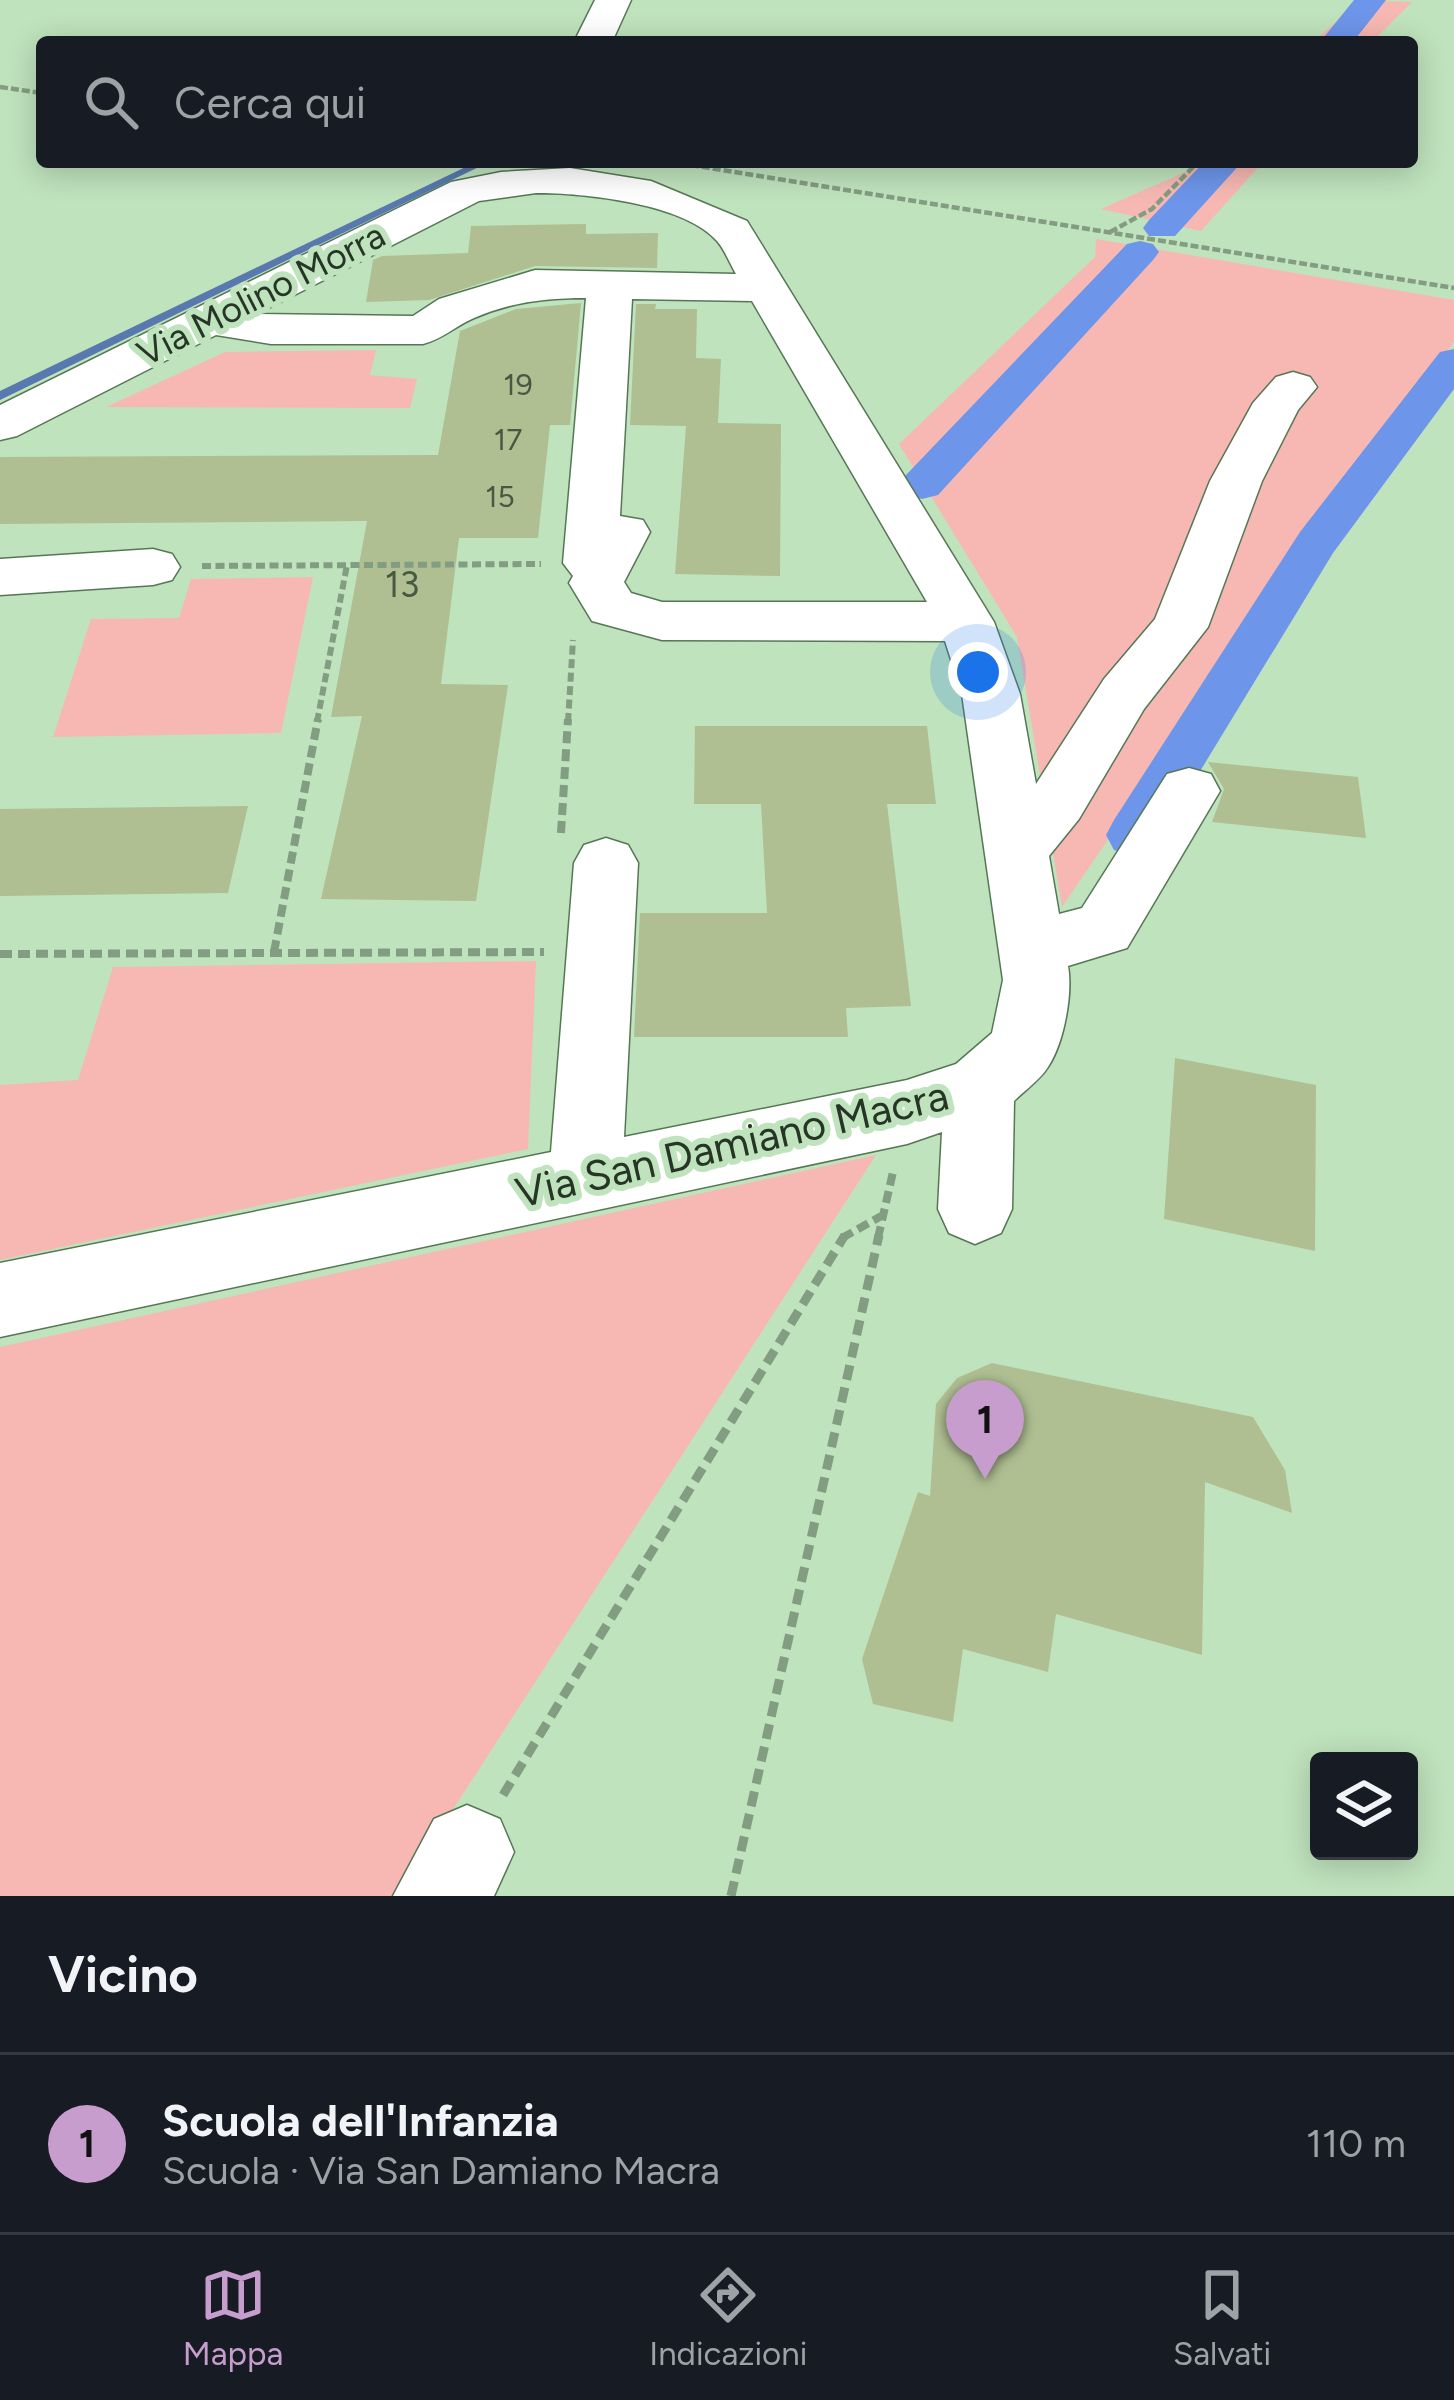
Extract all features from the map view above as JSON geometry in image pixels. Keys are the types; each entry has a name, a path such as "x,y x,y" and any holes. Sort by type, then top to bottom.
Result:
{"street":[{"path":"596,36 613,0"},
{"name":"Via San Damiano Macra","path":"0,1300 907,1112 979,1088 1023,1048 1037,980 991,694 966,622 732,230 686,202 581,180 508,173"},
{"name":"Via Molino Morra","path":"0,425 508,173"},
{"path":"209,320 271,330 423,330 454,309 535,284 763,288"},
{"path":"610,285 595,578 662,621 966,622"},
{"path":"1016,851 1057,802 1124,694 1180,627 1237,481 1277,403 1293,387"},
{"path":"0,578 153,567"},
{"path":"1032,948 1104,928 1189,791"},
{"path":"585,1179 606,863"},
{"path":"975,1209 979,1088"}],"path":[{"path":"0,87 36,92"},
{"path":"715,168 1454,288"},
{"path":"1109,232 1152,209 1192,168"},
{"path":"153,567 347,565 595,578"},
{"path":"274,952 347,565"},
{"path":"0,954 554,952"},
{"path":"731,1896 907,1112"},
{"path":"454,1874 843,1235 884,1214"}],"shaded area":[{"path":"1361,0 1412,2 1378,36 1320,36"},
{"path":"1194,168 1258,168 1201,231 1101,209"},
{"path":"1096,239 1454,300 1454,342 1357,474 1062,907 1017,637 899,444 1095,257"},
{"path":"376,350 370,375 417,379 410,408 106,407 225,352"},
{"path":"313,577 281,733 53,737 91,619 179,618 191,579"},
{"path":"536,961 528,1149 0,1260 0,1085 78,1080 113,967"},
{"path":"876,1155 397,1896 0,1896 0,1347"}],"building":[{"path":"586,224 586,234 658,233 657,268 535,266 429,300 366,302 373,260 382,256 468,253 471,226"},
{"path":"581,303 570,425 550,425 538,538 459,538 441,684 508,685 476,901 321,899 362,716 331,717 367,521 0,524 0,457 438,455 460,331 516,309"},
{"path":"636,304 697,309 696,358 721,359 718,423 781,424 780,576 675,574 686,426 630,425"},
{"path":"695,726 927,726 936,804 887,804 911,1006 846,1008 848,1037 634,1037 640,913 767,913 761,804 694,804"},
{"path":"1208,762 1358,777 1366,838 1212,822 1224,789"},
{"path":"248,806 228,893 0,896 0,809"},
{"path":"1175,1058 1316,1085 1315,1251 1164,1219"},
{"path":"992,1363 1253,1417 1285,1470 1292,1513 1205,1482 1202,1655 1056,1614 1048,1672 963,1649 953,1722 873,1704 862,1659 918,1492 930,1496 936,1404 957,1378"}],"waterway":[{"path":"1341,36 1370,0"},
{"path":"0,396 472,168"},
{"path":"1162,228 1218,168"},
{"path":"922,485 1140,252"},
{"path":"1133,835 1316,543 1454,361"}],"place":[{"name":"Scuola dell'Infanzia","path":"985,1479"}]}
